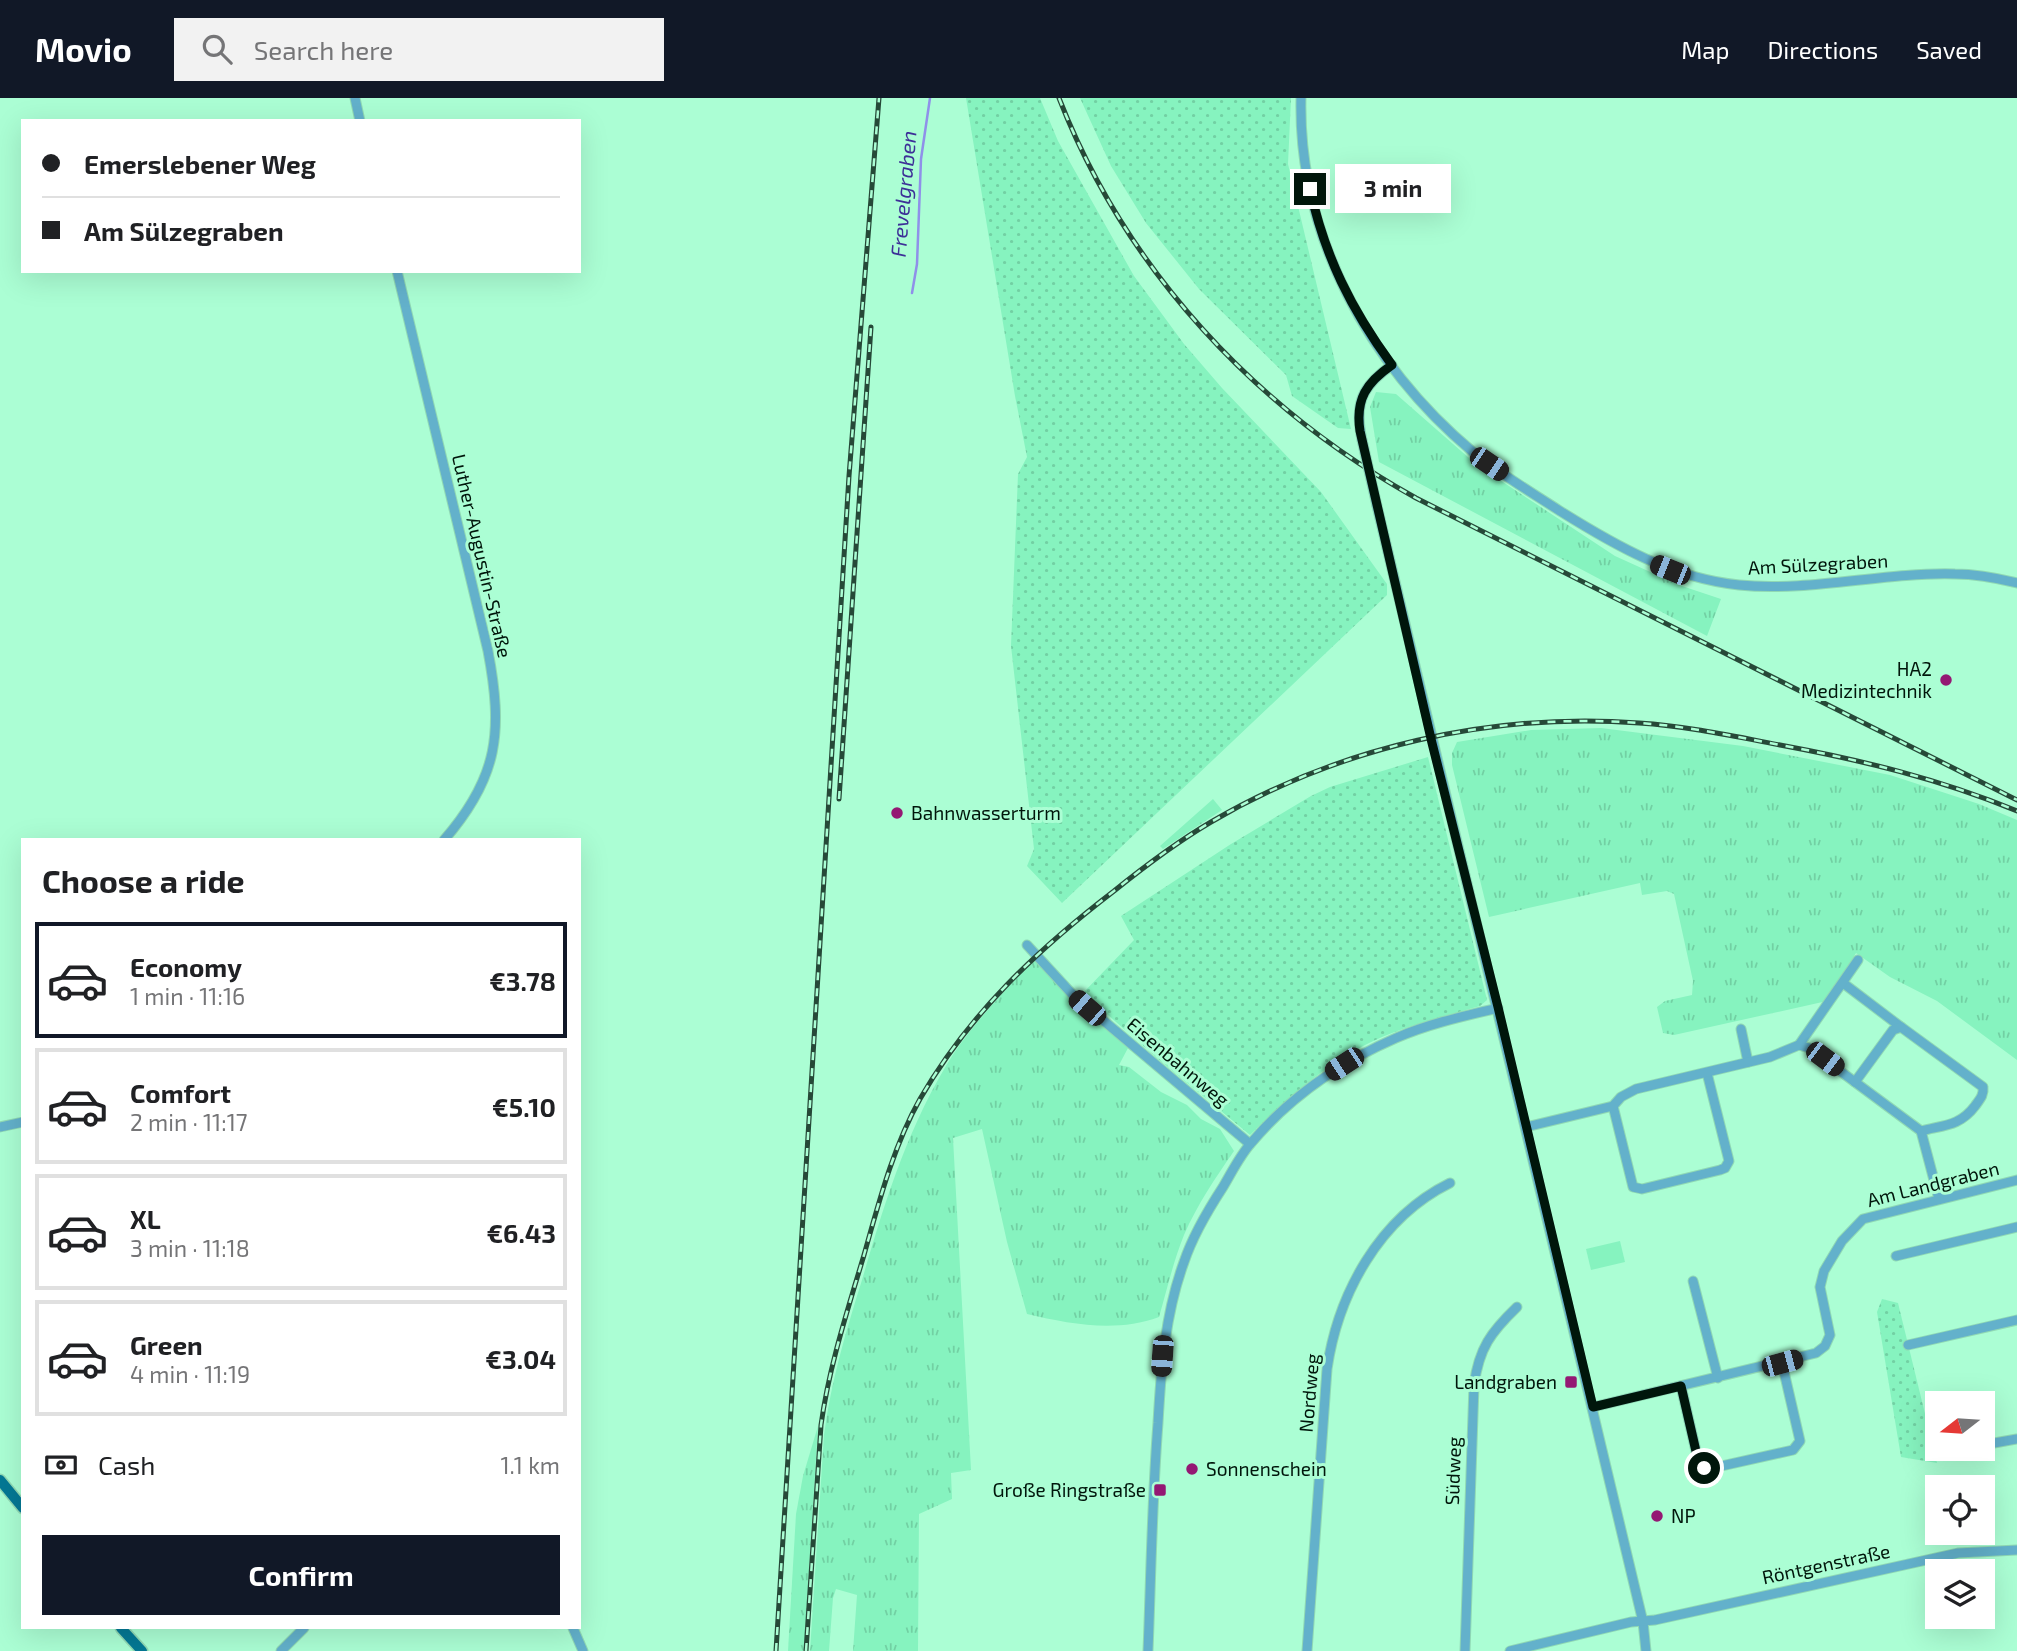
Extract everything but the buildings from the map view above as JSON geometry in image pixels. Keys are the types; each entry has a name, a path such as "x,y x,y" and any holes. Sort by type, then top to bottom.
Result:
{"main road":[{"path":"0,1480 21,1506"},
{"path":"122,1629 142,1651"}],"street":[{"path":"355,98 360,119"},
{"name":"Am Sülzegraben","path":"1301,98 1305,162 1316,215 1330,257 1352,305 1392,365 1437,418 1489,464 1604,538 1670,570 1714,581 1765,587 1956,573 2017,583"},
{"name":"Luther-Augustin-Straße","path":"397,273 488,651 496,708 494,744 485,778 472,805 446,838"},
{"path":"1392,365 1372,379 1363,395 1359,421 1362,440 1432,743 1593,1407 1643,1622 1646,1651"},
{"name":"Eisenbahnweg","path":"1027,945 1073,995 1250,1144"},
{"path":"1526,1127 1613,1106 1621,1097 1636,1089 1770,1057 1799,1045 1858,960"},
{"path":"1843,984 1983,1087 1984,1091 1966,1118 1921,1131"},
{"path":"1148,1651 1162,1356 1169,1315 1183,1262 1194,1236 1250,1144 1293,1100 1311,1086 1353,1059 1398,1037 1498,1007"},
{"path":"1855,1082 1893,1030 1901,1027"},
{"path":"1741,1029 1748,1062"},
{"path":"1799,1045 1809,1048 1921,1131 1940,1199"},
{"path":"1613,1106 1633,1187 1642,1189 1720,1170 1725,1168 1729,1161 1707,1073"},
{"path":"0,1127 21,1122"},
{"name":"Am Landgraben","path":"1593,1407 1816,1353 1828,1341 1829,1327 1821,1294 1821,1280 1830,1258 1863,1219 2017,1180"},
{"name":"Nordweg","path":"1307,1651 1327,1370 1332,1339 1345,1300 1362,1266 1378,1244 1405,1214 1450,1183"},
{"path":"1896,1256 2017,1227"},
{"path":"1693,1281 1718,1378"},
{"name":"Südweg","path":"1465,1651 1475,1374 1481,1353 1490,1336 1517,1307"},
{"path":"1908,1345 2017,1320"},
{"path":"1681,1386 1700,1465 1708,1469 1751,1460 1793,1450 1800,1441 1782,1363"},
{"path":"1995,1444 2017,1439"},
{"name":"Röntgenstraße","path":"1510,1651 1631,1622 1643,1622 1958,1553 2017,1550"},
{"path":"281,1651 303,1629"},
{"path":"573,1629 583,1651"}],"green space":[{"path":"966,98 1040,98 1058,141 1134,276 1184,344 1222,388 1321,492 1387,584 1387,595 1062,903 1027,866 1034,849 1011,646 1018,474 1027,457"},
{"path":"1080,98 1291,98 1288,164 1351,429 1338,428 1292,396 1286,375 1199,289 1146,223 1111,166"},
{"path":"1376,392 1396,394 1477,465 1615,556 1679,585 1721,599 1707,636 1379,462 1370,407"},
{"path":"1601,728 1743,746 1890,775 1979,804 2017,820 2017,1060 1937,1001 1890,977 1856,953 1827,1001 1674,1035 1663,1033 1657,1007 1665,1001 1692,995 1693,981 1674,894 1667,891 1642,895 1640,883 1489,917 1452,765 1452,753 1457,742 1531,730"},
{"path":"1428,757 1487,1000 1480,1006 1406,1028 1363,1046 1303,1086 1250,1135 1083,993 1134,940 1121,916 1231,844 1311,796 1330,787"},
{"path":"1213,799 1222,810 1163,849 1160,846"},
{"path":"1034,959 1069,998 1128,1048 1119,1065 1129,1067 1161,1092 1187,1105 1201,1119 1220,1129 1234,1151 1201,1202 1184,1235 1159,1317 1110,1326 1060,1321 1027,1314 1007,1242 982,1129 953,1138 971,1470 951,1473 952,1499 919,1514 918,1651 853,1651 857,1595 836,1589 829,1651 810,1651 827,1415 845,1337 880,1221 911,1135 938,1080 972,1028"},
{"path":"1620,1241 1625,1262 1591,1270 1586,1249"},
{"path":"1882,1299 1898,1303 1925,1414 1925,1461 1901,1457 1877,1312"},
{"path":"818,1426 804,1651 788,1651 796,1514 803,1476"}],"waterway":[{"name":"Frevelgraben","path":"912,293 917,264 921,159 930,98"}],"railway":[{"path":"776,1651 849,476 879,98"},
{"path":"1059,98 1087,161 1121,221 1159,277 1203,329 1250,378 1302,422 1357,462 1416,498 2017,800"},
{"path":"839,799 871,327"},
{"path":"806,1651 824,1403 839,1340 881,1195 910,1117 960,1039 1006,985 1058,936 1137,872 1174,846 1211,822 1311,773 1418,740 1528,723 1639,723 1727,735 1840,757 1900,772 1959,789 2017,811"}],"place":[{"name":"HA2 Medizintechnik","path":"1946,680"},
{"name":"Bahnwasserturm","path":"897,813"},
{"name":"Landgraben","path":"1571,1382"},
{"name":"Sonnenschein","path":"1192,1469"},
{"name":"Große Ringstraße","path":"1160,1490"},
{"name":"NP","path":"1657,1516"}],"route":[{"path":"1310,189 1330,257 1344,291 1392,365 1372,379 1363,395 1359,414 1360,431 1432,743 1593,1407 1681,1386 1698,1460 1704,1468"}]}
